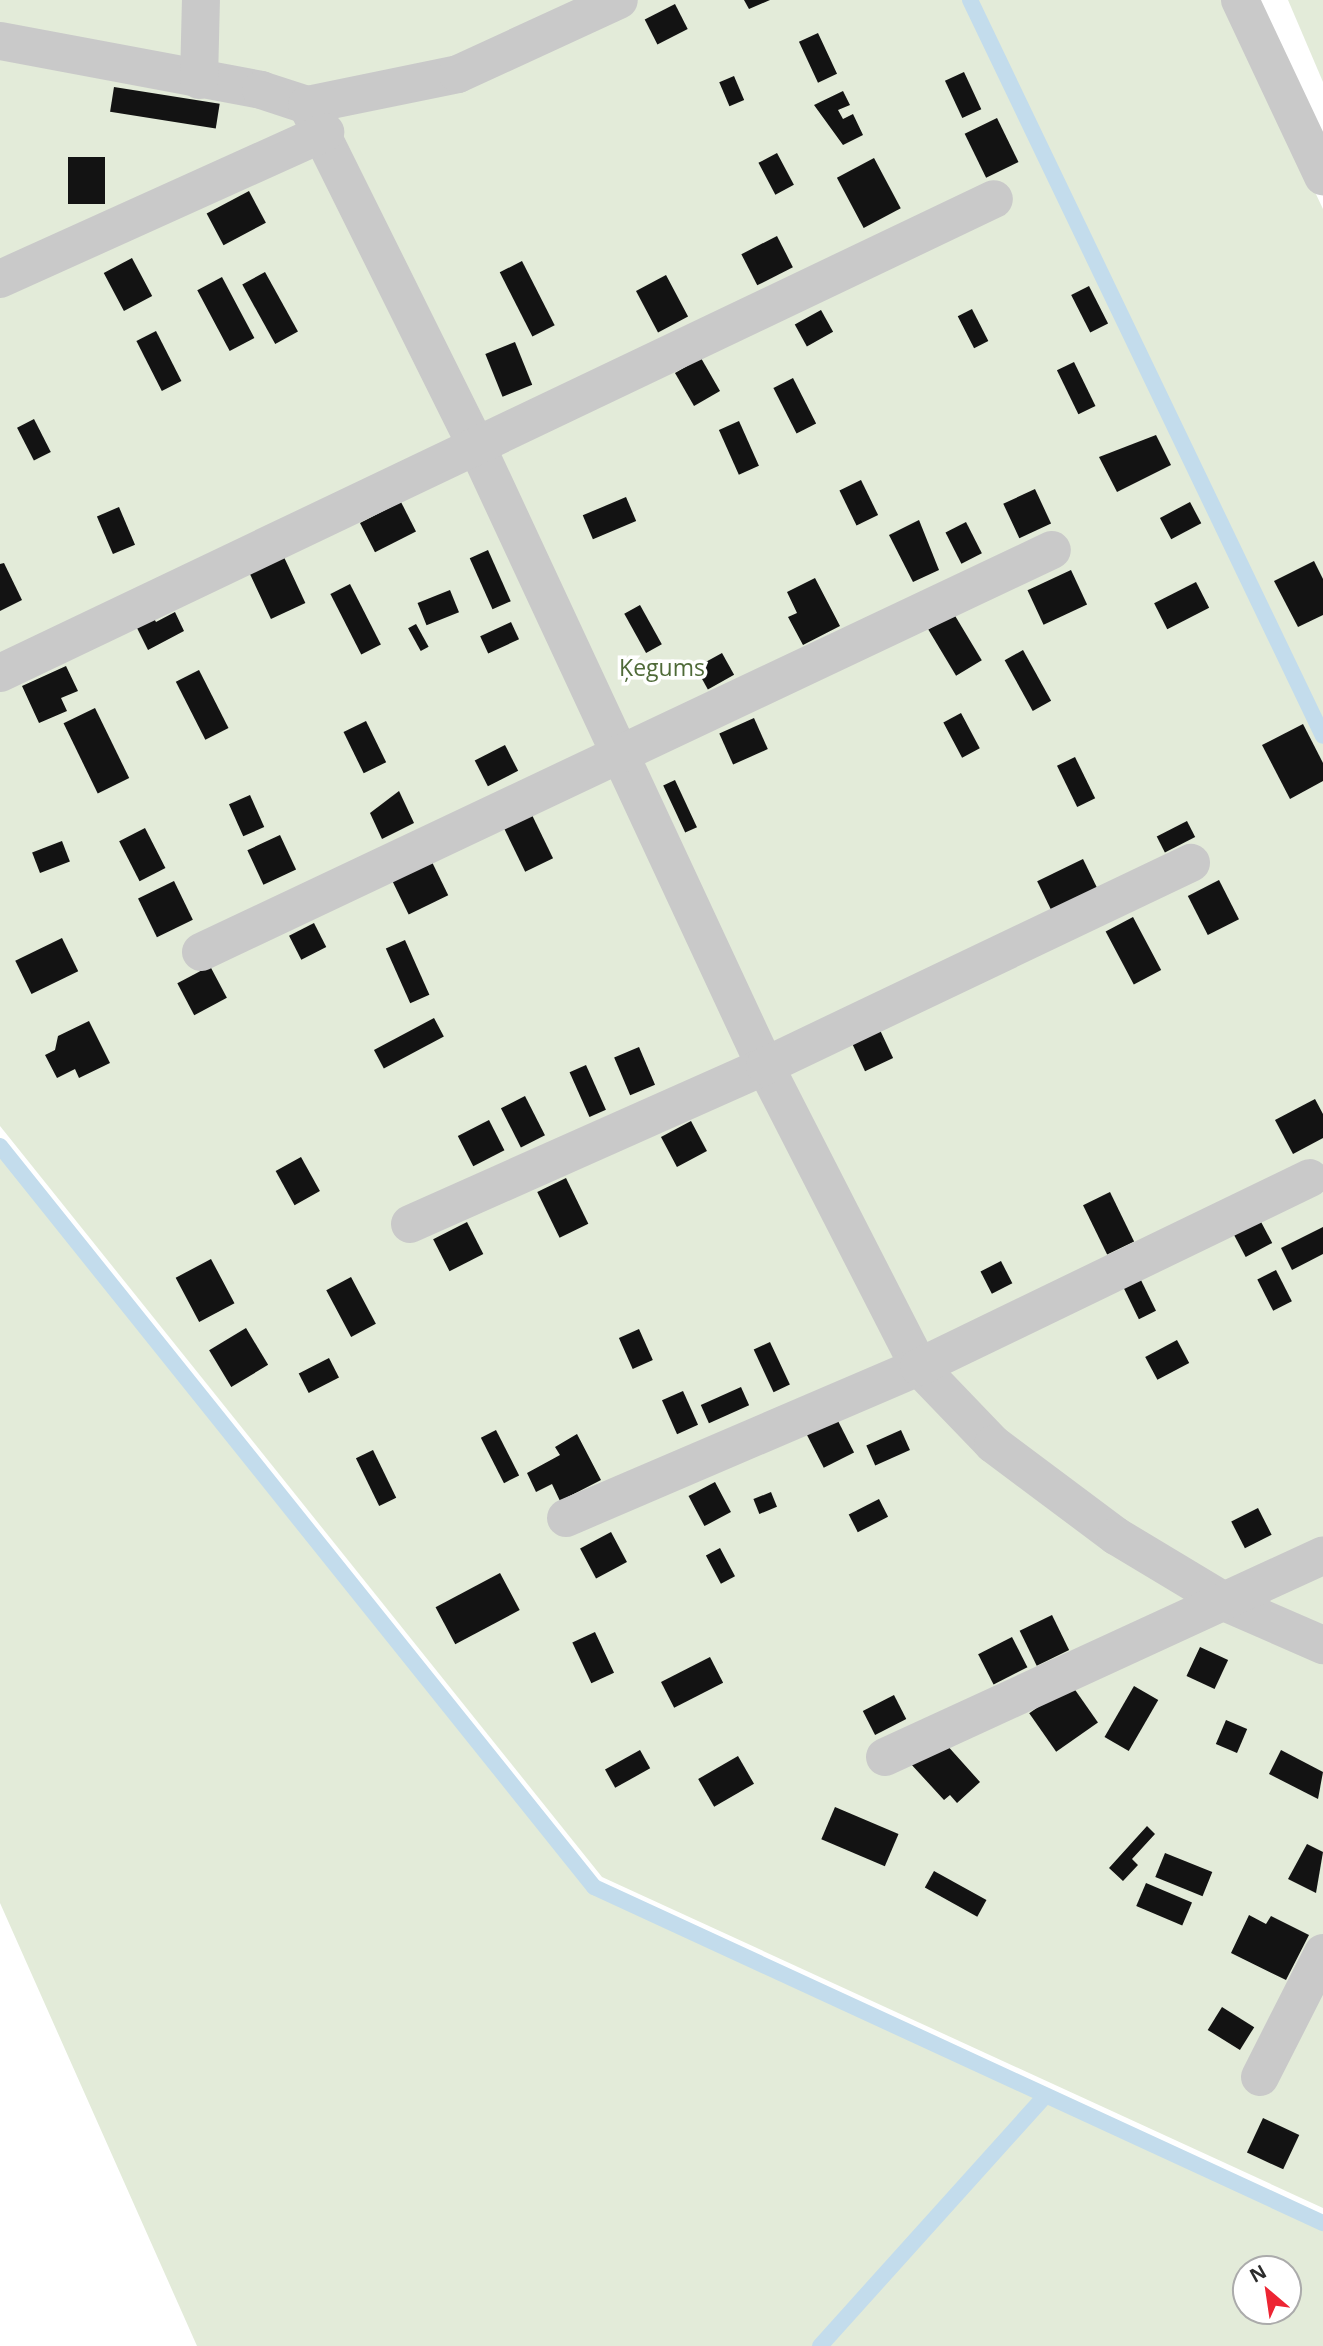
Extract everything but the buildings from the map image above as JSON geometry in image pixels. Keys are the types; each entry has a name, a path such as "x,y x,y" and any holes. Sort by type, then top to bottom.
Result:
{"street":[{"path":"199,80 201,0"},
{"path":"0,279 316,118 458,74 619,0"},
{"path":"1240,0 1323,176"},
{"path":"0,41 199,80 316,118 477,447 765,1066 919,1367 993,1444 1116,1536 1229,1604 1323,1645"},
{"path":"0,673 994,199"},
{"path":"201,953 1052,550"},
{"path":"410,1224 765,1066 1191,863"},
{"path":"566,1518 919,1367 1310,1178"},
{"path":"885,1757 1229,1604 1323,1556"},
{"path":"1260,2077 1323,1953"}],"green space":[{"name":"Ķegums","path":"0,0 1224,0 1323,209 1323,2208 602,1877 0,1126"},
{"path":"1288,0 1323,0 1323,82"},
{"path":"0,1146 594,1887 1323,2223 1323,2346 197,2346 0,1903"}],"waterway":[{"path":"970,0 1323,736"},
{"path":"0,1146 594,1887 1323,2223"},
{"path":"820,2346 1045,2096"}]}
